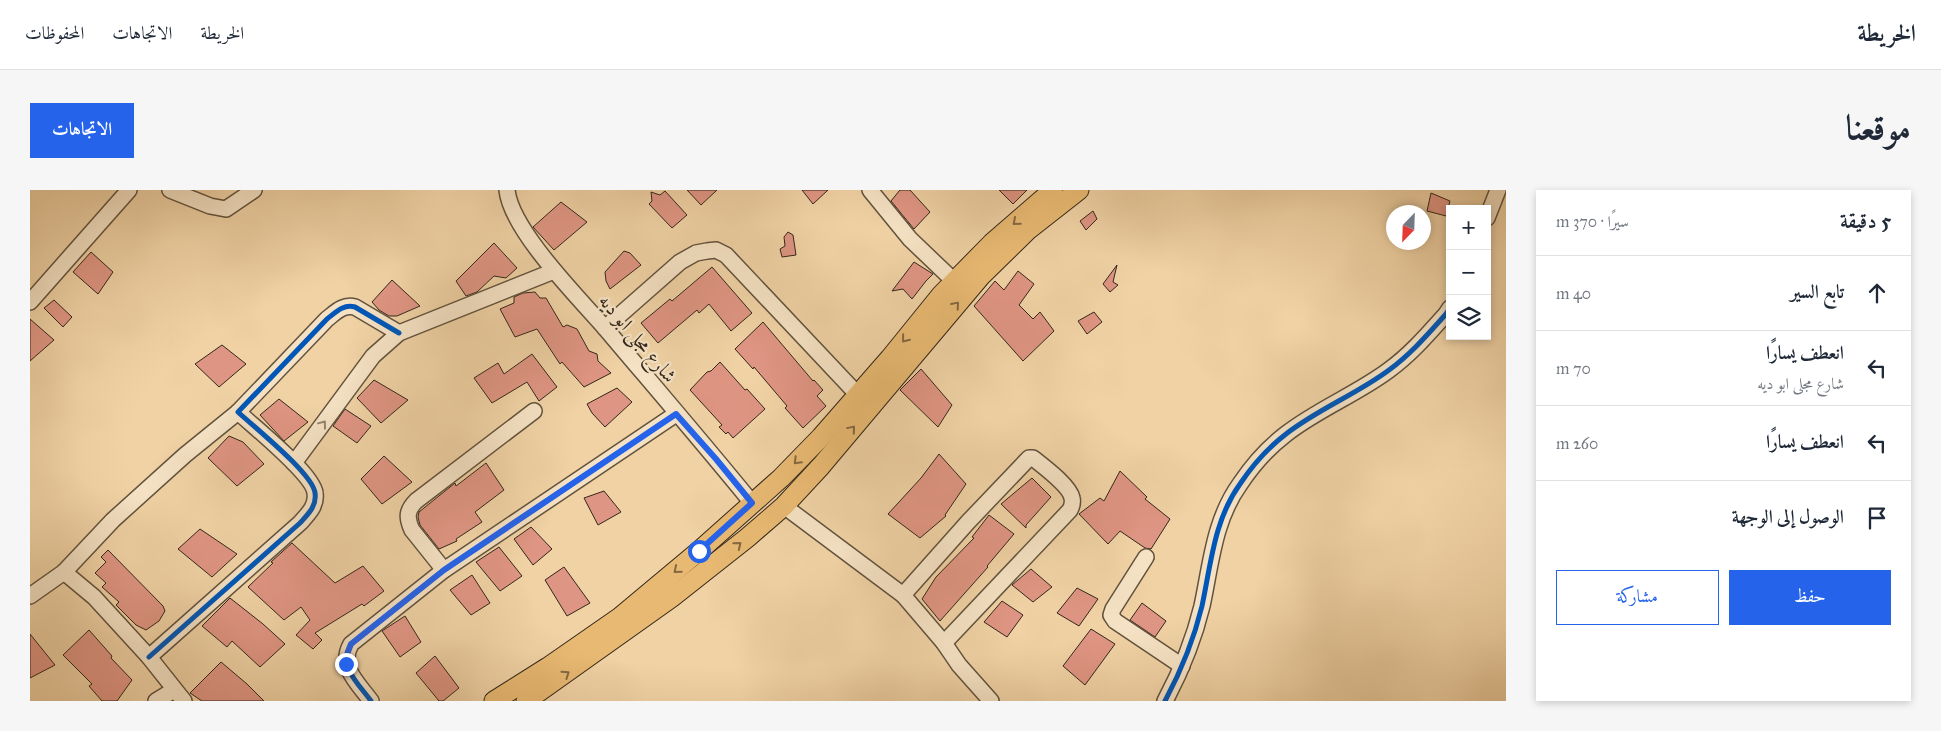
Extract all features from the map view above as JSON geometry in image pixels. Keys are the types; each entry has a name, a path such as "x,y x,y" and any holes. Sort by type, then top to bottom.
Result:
{"main road":[{"path":"526,701 592,646 620,617 781,478 858,395 941,295 992,243 1053,190"},
{"path":"494,701 592,646 685,587 784,506 821,466 981,276 1028,230 1079,190"}],"street":[{"path":"30,302 129,190"},
{"path":"170,190 210,206 226,209 254,190"},
{"name":"شارع مجلى ابو ديه","path":"507,190 508,199 521,226 554,271 605,328 752,503"},
{"path":"1491,208 1498,190"},
{"path":"875,192 910,239 955,282"},
{"path":"605,328 680,262 696,253 716,250 726,255 858,395"},
{"path":"294,463 373,356 399,333 554,271"},
{"path":"30,596 64,572 112,520 185,455 238,412 327,320 342,308 354,307 399,333"},
{"path":"1164,701 1182,666 1195,633 1211,556 1222,519 1239,485 1257,462 1285,435 1306,420 1362,388 1396,364 1446,314"},
{"path":"444,570 412,530 408,522 409,510 416,501 534,411"},
{"path":"149,657 256,563 311,511 315,502 315,492 312,485 294,463 238,412"},
{"path":"372,701 357,683 346,664 346,657 351,644 444,570 676,414"},
{"path":"903,595 1028,458 1033,458 1056,477 1071,494 1073,500 1070,510 944,643"},
{"path":"784,506 903,595 991,701"},
{"path":"1146,557 1111,615 1115,621 1182,666"},
{"path":"64,572 94,597 149,657 179,696 156,701"}],"building":[{"path":"687,190 717,190 701,205"},
{"path":"802,190 828,190 813,204"},
{"path":"900,190 910,190 930,212 914,229 891,201"},
{"path":"999,190 1027,190 1013,204"},
{"path":"665,191 687,215 672,228 649,204 652,201 651,192 660,195"},
{"path":"1431,193 1450,201 1449,205 1446,205 1446,216 1431,212 1431,205 1428,205"},
{"path":"561,202 587,222 554,250 533,227"},
{"path":"1093,211 1097,219 1086,230 1080,221"},
{"path":"788,232 793,235 796,255 782,257 780,249 785,246 784,237"},
{"path":"494,243 517,268 506,278 494,276 477,292 466,296 456,281"},
{"path":"624,251 630,253 641,265 610,289 606,281 605,272"},
{"path":"91,252 113,272 98,294 73,272"},
{"path":"914,262 933,274 912,299 903,289 892,291"},
{"path":"1117,265 1113,282 1118,285 1110,292 1103,284"},
{"path":"712,267 752,313 731,331 709,304 699,313 697,310 658,343 641,323 670,299 672,301"},
{"path":"1018,271 1034,284 1019,305 1033,319 1040,312 1054,331 1023,361 974,306 995,281 1004,290"},
{"path":"392,280 420,306 397,316 389,316 379,310 372,302"},
{"path":"535,292 540,298 546,298 563,327 567,325 577,329 589,351 597,354 598,361 611,373 584,387 562,362 560,364 537,329 515,337 500,309 514,303 514,297 523,293"},
{"path":"54,300 72,317 63,327 44,308"},
{"path":"1094,312 1102,322 1087,334 1078,321"},
{"path":"30,319 54,340 30,361"},
{"path":"763,322 813,381 823,390 817,396 826,406 803,428 785,408 787,406 754,367 753,369 735,349"},
{"path":"222,345 246,364 219,387 195,364"},
{"path":"532,354 557,387 539,401 527,382 492,403 474,378 498,363 504,374"},
{"path":"720,362 765,409 733,438 728,432 726,434 719,427 722,425 690,390 707,372 711,371"},
{"path":"921,369 952,405 938,427 900,390"},
{"path":"374,380 408,400 381,423 357,398"},
{"path":"617,388 632,402 605,427 592,413 587,404"},
{"path":"279,399 308,422 284,441 260,415"},
{"path":"345,409 371,426 357,443 333,426"},
{"path":"229,436 243,442 264,464 237,486 208,458"},
{"path":"939,454 966,484 946,516 920,538 888,514 921,478"},
{"path":"384,456 412,482 382,504 361,479"},
{"path":"486,463 504,490 475,512 482,522 456,539 457,541 439,549 420,525 419,512 455,483 456,486"},
{"path":"1120,471 1147,497 1145,499 1170,519 1151,549 1145,548 1120,531 1108,544 1079,514 1100,498 1104,501"},
{"path":"1032,478 1051,497 1026,525 1026,528 1001,504"},
{"path":"604,491 621,512 598,525 584,498"},
{"path":"989,515 1014,534 988,567 940,621 922,599 936,577 974,538 972,537"},
{"path":"531,527 552,549 533,565 514,539"},
{"path":"200,529 237,554 212,577 178,549"},
{"path":"292,543 335,583 363,566 384,591 364,606 362,604 315,633 322,640 313,649 296,635 310,620 301,607 284,620 248,587"},
{"path":"499,547 522,576 500,591 476,562"},
{"path":"108,550 163,606 165,611 159,621 146,630 136,625 116,605 119,602 102,587 106,583 95,573 106,562 101,557"},
{"path":"564,567 590,603 567,616 545,580"},
{"path":"1031,569 1052,587 1033,602 1012,585"},
{"path":"472,575 490,603 471,615 450,590"},
{"path":"1077,588 1098,599 1079,626 1057,613"},
{"path":"230,598 285,644 260,667 232,641 227,647 202,626"},
{"path":"1002,601 1023,615 1007,637 984,622"},
{"path":"1142,603 1166,621 1155,637 1130,620"},
{"path":"405,616 421,642 400,657 382,631"},
{"path":"1091,629 1115,644 1085,685 1063,666"},
{"path":"89,630 112,656 111,658 132,680 117,701 102,701 89,686 92,684 63,655"},
{"path":"30,634 55,665 30,678"},
{"path":"435,656 459,688 443,701 439,701 416,673"},
{"path":"221,662 264,701 202,701 190,693"}],"cycle path":[{"path":"149,657 300,523 309,513 315,502 315,493 312,485 304,474 282,451 238,412 327,319 340,309 351,306 355,307 399,333"},
{"path":"1165,701 1182,666 1195,631 1211,558 1224,512 1245,477 1267,451 1298,425 1377,379 1397,364 1412,351 1446,314"},
{"path":"371,701 348,667 348,652 351,644 444,570 676,414"}],"route":[{"path":"346,664 346,657 351,644 444,570 676,414 752,503 699,551"}]}
